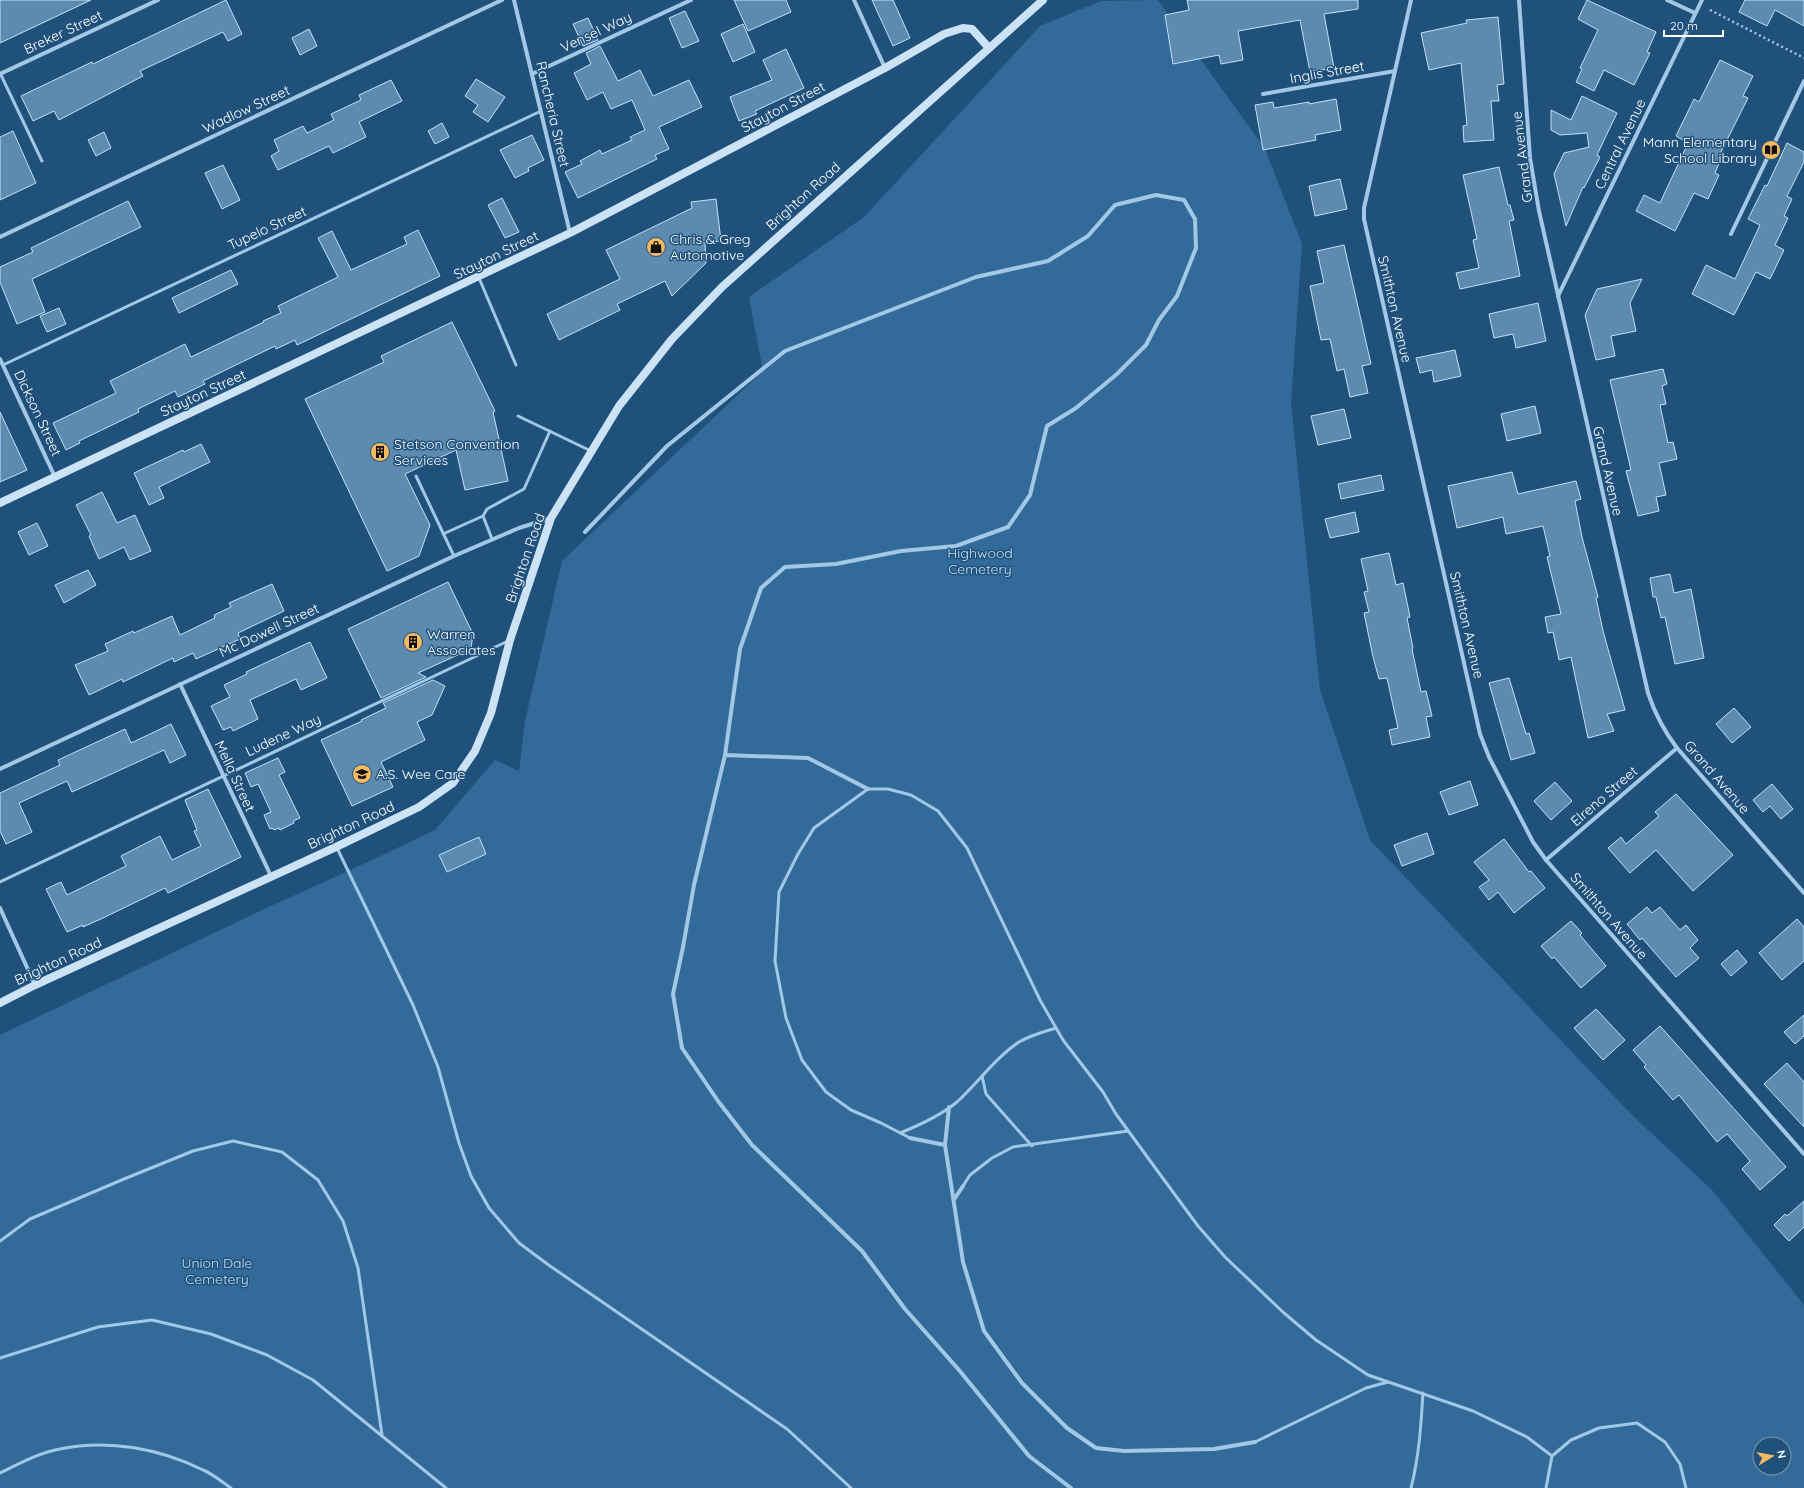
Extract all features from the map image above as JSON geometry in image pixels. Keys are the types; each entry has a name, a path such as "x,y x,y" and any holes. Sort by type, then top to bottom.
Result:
{"street":[{"name":"Breker Street","path":"0,74 158,0"},
{"name":"Wadlow Street","path":"0,237 502,0"},
{"name":"Rancheria Street","path":"514,0 570,234"},
{"name":"Vensel Way","path":"532,74 691,0"},
{"path":"854,0 885,68"},
{"name":"Brighton Road","path":"0,1003 35,985 336,847 419,806 453,783 475,751 491,713 510,640 551,518 591,451 628,394 672,339 722,287 1043,0"},
{"name":"Smithton Avenue","path":"1411,0 1364,208 1365,230 1480,734 1492,764 1533,842 1546,860 1804,1154"},
{"name":"Grand Avenue","path":"1519,0 1530,158 1539,211 1557,297 1648,693 1658,719 1677,748 1804,893"},
{"path":"1667,0 1695,14"},
{"name":"Central Avenue","path":"1557,297 1702,0"},
{"name":"Stayton Street","path":"0,503 570,234 885,68 944,34 963,28 972,30 989,48"},
{"name":"Inglis Street","path":"1263,94 1395,71"},
{"path":"1731,234 1804,81"},
{"path":"585,532 667,446 786,351 976,277 1048,261 1088,236 1115,205 1156,195 1184,200 1195,219 1196,248 1177,296 1159,320 1146,345 1117,374 1076,408 1047,426 1030,495 1008,528 956,546 901,551 836,564 785,567 760,588 740,649 725,755 694,885 673,994 682,1048 718,1101 752,1145 862,1251 905,1309 959,1370 1029,1456 1071,1488"},
{"name":"Dickson Street","path":"0,359 56,477"},
{"name":"Mc Dowell Street","path":"0,769 454,556 519,528 551,518"},
{"name":"Mella Street","path":"180,684 271,876"},
{"name":"Elreno Street","path":"1546,860 1677,748"},
{"path":"725,755 808,758 868,789"},
{"path":"0,908 35,985"},
{"path":"949,1107 945,1145 963,1262 984,1331 1022,1383 1067,1428 1096,1448 1124,1451 1214,1449 1255,1442"},
{"path":"910,1138 945,1145"},
{"path":"954,1198 963,1186"}],"lane":[{"path":"0,74 42,161"},
{"name":"Tupelo Street","path":"3,365 541,111"},
{"path":"479,278 516,365"},
{"path":"518,416 591,451"},
{"path":"443,534 483,516 487,509 524,489 550,431"},
{"path":"416,476 454,556"},
{"path":"483,516 492,540"},
{"name":"Ludene Way","path":"0,882 510,640"},
{"path":"910,1138 851,1110 826,1092 802,1060 786,1018 775,961 780,892 798,854 814,828 868,789 888,790 911,795 938,811 967,848 1040,1000 1063,1040 1103,1092 1128,1130 1198,1226 1225,1257 1255,1286 1316,1340 1368,1375 1473,1410 1527,1437 1552,1456"},
{"path":"336,847 413,1005 438,1067 459,1143 470,1176 489,1208 519,1243 550,1266 787,1429 851,1488"},
{"path":"900,1133 932,1118 956,1102 1003,1055 1019,1043 1034,1034 1056,1028"},
{"path":"982,1076 986,1094 1032,1146"},
{"path":"963,1186 970,1175 992,1158 1013,1147 1032,1146 1128,1130"},
{"path":"0,1241 30,1219 193,1151 233,1141 282,1152 318,1180 344,1221 358,1268 382,1435"},
{"path":"0,1358 98,1327 152,1320 211,1334 267,1355 313,1380 446,1488"},
{"path":"1255,1442 1366,1388 1388,1382"},
{"path":"1411,1488 1416,1471 1424,1393"},
{"path":"1546,1488 1552,1456 1571,1440 1599,1428 1638,1423 1665,1442 1680,1464 1686,1488"},
{"path":"0,1473 35,1456 59,1449 87,1445 131,1447 156,1452 203,1470 231,1488"}],"path":[{"path":"1699,5 1804,58"}],"green space":[{"path":"1158,0 1265,149 1302,244 1291,403 1320,690 1370,840 1632,1115 1712,1190 1804,1305 1804,1488 0,1488 0,1035 260,911 435,830 495,760 519,771 525,721 562,561 763,371 749,297 864,217 1040,26 1101,1"}],"building":[{"path":"0,0 91,0 0,43"},
{"path":"226,0 242,34 228,41 223,32 140,71 143,76 59,120 54,111 33,121 21,96 92,62 93,64"},
{"path":"734,0 786,0 791,12 748,31"},
{"path":"872,0 893,0 910,38 893,46"},
{"path":"1187,0 1358,0 1358,9 1324,14 1334,68 1310,72 1300,20 1238,31 1243,60 1221,64 1219,55 1173,64 1165,15 1189,10"},
{"path":"1587,0 1656,32 1647,52 1650,53 1634,85 1604,70 1594,91 1576,82 1582,69 1580,68 1598,30 1578,19"},
{"path":"1745,0 1804,0 1804,26 1775,10 1767,26 1739,12"},
{"path":"685,11 699,41 682,48 669,18"},
{"path":"1498,17 1504,84 1497,85 1499,101 1491,101 1494,140 1464,142 1463,126 1467,125 1461,63 1429,70 1421,33 1467,23 1466,20"},
{"path":"588,18 598,40 583,46 573,24"},
{"path":"743,24 755,52 733,62 721,34"},
{"path":"309,29 317,46 300,55 292,38"},
{"path":"600,46 618,81 640,70 653,96 689,80 702,107 659,127 669,149 655,155 657,159 578,198 565,172 582,164 580,161 600,150 602,154 632,140 630,137 645,130 632,100 611,109 603,92 587,100 574,73 591,64 586,53"},
{"path":"786,49 804,88 755,111 757,114 739,121 730,97 772,80 763,60"},
{"path":"1720,60 1753,76 1743,96 1748,98 1721,152 1723,154 1715,173 1719,175 1708,199 1694,193 1675,231 1636,211 1644,195 1660,203 1688,143 1676,136 1694,99 1699,102"},
{"path":"476,79 505,97 488,122 473,112 478,105 465,96"},
{"path":"391,80 402,101 359,122 366,137 333,153 329,146 278,170 271,156 279,151 274,140 303,126 307,133 334,120 331,114 361,100 359,95"},
{"path":"1582,96 1617,113 1597,155 1600,157 1584,188 1583,187 1566,226 1554,174 1564,153 1589,147 1587,133 1560,135 1551,130 1551,110 1571,120"},
{"path":"1336,99 1341,130 1315,135 1316,140 1263,150 1255,105 1273,102 1274,108"},
{"path":"442,123 449,137 435,144 428,131"},
{"path":"13,131 36,183 0,200 0,137"},
{"path":"104,132 111,148 96,156 88,140"},
{"path":"532,135 544,160 528,168 529,171 515,178 500,150"},
{"path":"1787,143 1804,152 1804,162 1787,196 1792,199 1784,216 1788,218 1775,245 1784,250 1770,279 1756,272 1734,315 1692,294 1706,265 1735,279 1760,225 1748,219 1765,185 1767,186"},
{"path":"223,165 240,200 222,209 205,173"},
{"path":"1499,167 1508,205 1510,205 1514,220 1509,221 1520,276 1460,289 1456,273 1479,268 1473,240 1477,239 1463,175"},
{"path":"1340,179 1347,209 1315,216 1309,186"},
{"path":"502,198 519,232 505,238 488,205"},
{"name":"Chris & Greg Automotive","path":"716,199 721,241 705,243 706,263 672,296 665,281 617,304 620,310 559,340 547,314 620,279 606,250 692,208 691,202"},
{"path":"128,201 141,227 32,279 45,312 17,324 0,282 0,267 33,252 31,248"},
{"path":"418,230 440,276 297,345 295,340 276,349 275,346 203,381 205,384 178,397 175,391 138,409 139,412 79,441 80,443 66,450 53,423 116,393 110,381 185,344 191,357 281,313 278,306 338,277 318,238 332,231 351,270 407,244 404,237"},
{"path":"1344,245 1371,364 1362,366 1368,393 1350,397 1344,369 1337,371 1330,339 1321,340 1310,286 1324,283 1317,251"},
{"path":"231,270 238,284 179,313 172,298"},
{"path":"1642,279 1630,303 1636,331 1611,336 1615,356 1596,360 1585,315 1597,289"},
{"path":"1538,303 1546,341 1516,348 1513,334 1494,338 1489,314"},
{"path":"59,308 66,324 47,332 40,316"},
{"name":"Stetson Convention Services","path":"452,322 495,411 493,412 508,481 465,490 456,450 405,474 430,525 419,556 387,571 305,399 384,362 381,356"},
{"path":"1455,350 1461,376 1434,382 1432,370 1420,373 1416,358"},
{"path":"1663,369 1667,384 1662,386 1666,404 1660,405 1668,443 1673,442 1677,459 1659,463 1666,495 1656,497 1659,511 1638,516 1626,471 1631,470 1610,380"},
{"path":"1535,406 1541,433 1507,441 1501,414"},
{"path":"1344,409 1351,438 1318,445 1311,416"},
{"path":"0,412 27,470 0,482"},
{"path":"201,444 210,462 159,487 164,498 149,505 134,473 183,450 184,452"},
{"path":"1512,472 1518,494 1576,481 1581,499 1575,501 1582,537 1598,597 1596,598 1603,631 1625,710 1607,714 1614,731 1588,738 1571,657 1559,660 1553,632 1548,633 1545,617 1561,614 1547,557 1550,556 1543,526 1506,534 1503,517 1457,528 1448,486"},
{"path":"1381,475 1384,490 1341,499 1338,484"},
{"path":"102,492 117,523 135,515 151,551 130,560 124,547 99,559 89,536 91,535 76,505"},
{"path":"1355,512 1359,532 1330,538 1325,519"},
{"path":"37,523 48,546 29,555 18,532"},
{"path":"1389,553 1396,585 1403,583 1410,617 1407,618 1412,649 1421,692 1426,691 1432,716 1426,717 1430,737 1392,745 1389,730 1398,728 1387,678 1379,679 1373,657 1364,613 1369,612 1364,592 1368,591 1361,559"},
{"path":"88,570 96,585 64,603 55,585"},
{"path":"1670,574 1674,593 1691,589 1704,658 1675,664 1665,617 1661,618 1656,597 1653,597 1650,578"},
{"name":"Warren Associates","path":"448,582 473,634 471,649 418,673 426,677 381,698 348,629"},
{"path":"272,584 284,611 238,633 240,639 196,659 193,653 174,662 173,658 123,682 122,679 89,695 75,665 108,651 105,644 172,616 180,635 215,618 214,615 231,607 229,603"},
{"path":"310,642 327,678 301,690 296,679 250,700 258,719 233,731 231,727 223,730 211,706 230,697 224,685 247,674 246,672"},
{"path":"1509,678 1526,734 1529,733 1535,753 1511,760 1489,683"},
{"path":"433,680 445,686 432,715 417,722 425,740 381,762 393,787 352,806 321,740 386,708 383,703"},
{"path":"1734,708 1751,727 1732,743 1716,724"},
{"path":"171,724 186,755 170,763 164,750 72,792 67,781 19,803 32,832 6,844 0,831 0,793 60,765 58,760 125,729 131,743"},
{"path":"278,758 285,772 279,775 300,818 293,821 294,823 280,830 279,828 274,830 272,828 270,829 264,815 271,812 258,784 251,787 245,773"},
{"path":"1470,781 1478,805 1449,815 1440,792"},
{"path":"1555,782 1572,801 1551,820 1534,801"},
{"path":"1772,784 1793,809 1781,819 1770,806 1763,812 1753,800"},
{"path":"208,789 241,857 168,893 165,888 83,927 83,925 67,932 46,889 61,882 67,895 126,866 121,856 160,836 172,860 201,846 194,831 197,830 185,800"},
{"path":"1676,794 1733,855 1693,891 1656,850 1630,873 1608,848 1621,837 1626,844 1659,816 1655,812"},
{"path":"1427,833 1434,854 1402,866 1394,845"},
{"path":"479,837 486,854 447,872 439,855"},
{"path":"1504,839 1529,872 1531,871 1545,888 1514,913 1498,892 1489,900 1479,887 1489,880 1474,862"},
{"path":"1647,907 1652,913 1660,907 1680,930 1686,925 1698,940 1690,948 1699,958 1676,977 1642,938 1640,940 1627,924"},
{"path":"1797,919 1804,927 1804,961 1782,980 1759,953"},
{"path":"1571,921 1582,933 1580,935 1606,966 1581,988 1554,957 1552,959 1541,946"},
{"path":"1737,950 1747,962 1731,976 1721,964"},
{"path":"1596,1009 1625,1040 1603,1060 1574,1028"},
{"path":"1804,1015 1804,1036 1795,1044 1784,1032"},
{"path":"1660,1026 1786,1167 1760,1190 1742,1169 1750,1161 1727,1134 1717,1142 1679,1095 1673,1100 1644,1067 1646,1065 1633,1050"},
{"path":"1787,1063 1804,1082 1804,1127 1764,1084"},
{"path":"1804,1201 1804,1227 1789,1241 1774,1225 1785,1214 1787,1216"}],"place":[{"name":"Mann Elementary School Library","path":"1771,150"},
{"name":"Chris & Greg Automotive","path":"656,247"},
{"name":"Stetson Convention Services","path":"380,452"},
{"name":"Warren Associates","path":"413,642"},
{"name":"A.S. Wee Care","path":"362,774"}],"park label":[{"name":"Highwood Cemetery","path":"980,562"},
{"name":"Union Dale Cemetery","path":"217,1272"}]}
